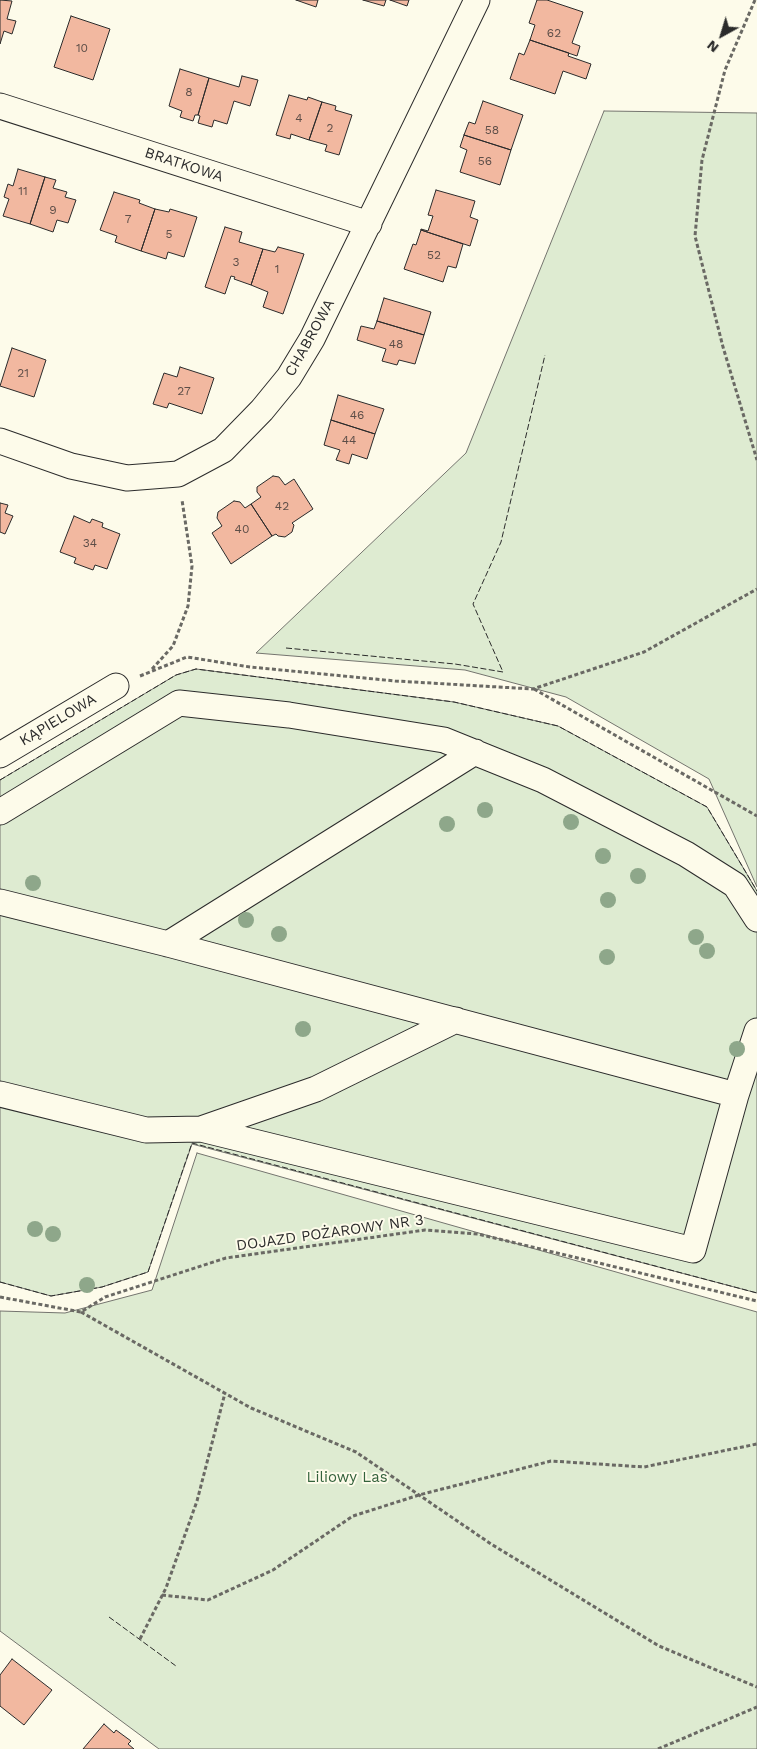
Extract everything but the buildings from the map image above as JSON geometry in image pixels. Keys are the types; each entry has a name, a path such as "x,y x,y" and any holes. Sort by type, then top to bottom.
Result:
{"street":[{"name":"CHABROWA","path":"0,441 71,466 127,478 178,474 223,450 262,410 289,377 312,339 476,0"},
{"name":"BRATKOWA","path":"0,106 369,224"},
{"name":"KĄPIELOWA","path":"0,754 116,686"},
{"path":"0,812 179,703 289,715 444,740 543,780 686,854 735,886 757,919"},
{"path":"168,944 474,752"},
{"path":"0,902 168,944 736,1095"},
{"path":"201,1129 316,1089 456,1020"},
{"path":"0,1094 146,1130 201,1129 693,1250 736,1095 757,1030"}],"path":[{"path":"755,0 725,70 702,160 695,236 723,347 757,460"},
{"path":"116,686 155,668 173,646 188,606 192,566 178,474"},
{"path":"116,686 187,657 250,667 395,681 533,689 644,652 757,589"},
{"path":"533,689 757,816"},
{"name":"DOJAZD POŻAROWY NR 3","path":"81,1312 105,1297 226,1258 425,1230 478,1234 757,1301"},
{"path":"0,1297 81,1312 251,1408 356,1452 491,1544 659,1646 757,1688"},
{"path":"140,1639 162,1595 197,1501 225,1393"},
{"path":"162,1595 208,1600 273,1570 354,1516 419,1495 551,1461 644,1467 757,1444"},
{"path":"658,1749 757,1707"}],"green space":[{"path":"604,111 757,113 757,887 709,779 566,697 465,670 256,653 466,453"},
{"path":"196,669 454,702 558,726 707,807 757,891 757,1293 192,1144 148,1272 102,1287 51,1296 0,1282 0,780 176,675"},
{"name":"Liliowy Las","path":"197,1153 757,1312 757,1749 159,1749 0,1631 0,1311 65,1313 152,1290"}],"fence":[{"path":"286,648 455,664 503,672 473,604 501,542 545,355"},
{"path":"0,780 176,675 196,669 454,702 558,726 707,807 757,891"},
{"path":"0,1282 51,1296 102,1287 148,1272 192,1143 757,1293"},
{"path":"109,1617 176,1666"}]}
